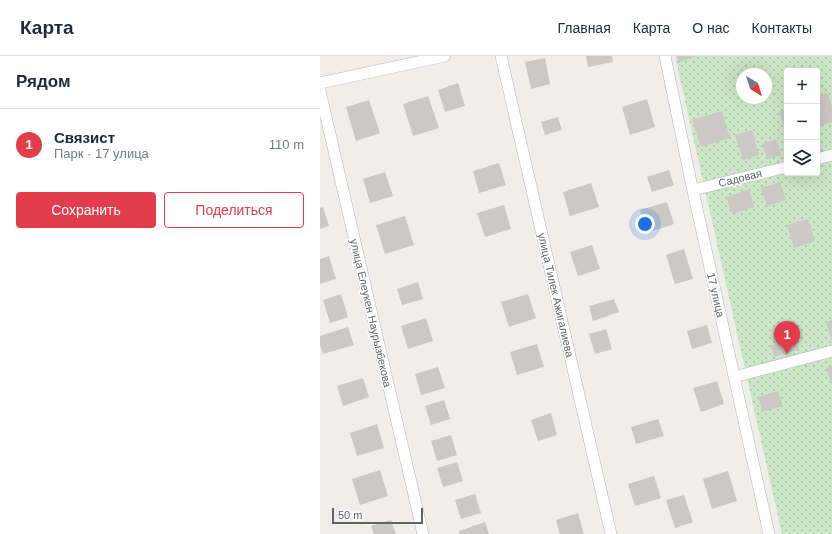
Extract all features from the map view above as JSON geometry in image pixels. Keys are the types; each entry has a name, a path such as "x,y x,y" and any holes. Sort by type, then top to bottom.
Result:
{"street":[{"path":"320,83 445,56"},
{"name":"улица Тилек Ажигалиева","path":"501,56 610,534"},
{"name":"17 улица","path":"664,56 769,534"},
{"name":"улица Елеукен Наурызбекова","path":"320,91 423,534"},
{"path":"820,158 832,156"},
{"name":"Садовая","path":"693,190 784,168"},
{"path":"734,377 832,351"}],"green space":[{"path":"675,56 832,56 832,534 782,534"}],"building":[{"path":"586,56 612,56 613,62 588,67"},
{"path":"677,56 697,56 679,62"},
{"path":"545,58 550,84 531,89 525,62"},
{"path":"458,83 465,106 445,112 438,90"},
{"path":"828,93 832,107 832,122 820,126 820,104 820,95"},
{"path":"428,96 439,128 413,136 403,104"},
{"path":"647,99 655,127 630,135 622,107"},
{"path":"369,100 380,133 356,141 346,107"},
{"path":"722,111 730,138 701,147 692,120"},
{"path":"784,111 784,126 779,112"},
{"path":"558,117 562,130 545,135 541,122"},
{"path":"752,130 759,155 743,160 735,135"},
{"path":"776,139 781,155 767,159 762,144"},
{"path":"499,163 506,185 479,193 473,171"},
{"path":"669,170 674,185 652,192 647,177"},
{"path":"385,172 393,196 370,203 363,179"},
{"path":"780,182 786,200 767,206 761,188"},
{"path":"591,183 599,207 570,216 563,192"},
{"path":"749,189 754,207 732,214 726,197"},
{"path":"667,202 674,224 647,233 640,210"},
{"path":"504,205 511,229 485,237 477,213"},
{"path":"323,207 329,226 320,229 320,208"},
{"path":"405,216 414,245 385,254 376,225"},
{"path":"808,219 815,241 794,248 787,225"},
{"path":"592,245 600,269 578,276 570,252"},
{"path":"684,249 693,279 675,284 666,255"},
{"path":"329,256 336,279 320,284 320,259"},
{"path":"418,282 423,299 402,305 397,289"},
{"path":"341,294 348,317 330,323 323,300"},
{"path":"528,294 536,318 509,327 501,302"},
{"path":"614,299 619,312 593,321 589,306"},
{"path":"426,318 433,341 408,349 401,326"},
{"path":"832,320 832,341 826,322"},
{"path":"707,325 712,343 692,349 687,331"},
{"path":"348,327 354,345 323,354 320,345 320,336"},
{"path":"606,329 612,349 595,354 589,334"},
{"path":"795,339 799,349 774,357 771,346"},
{"path":"537,344 544,367 517,375 510,352"},
{"path":"832,366 832,386 826,368"},
{"path":"438,367 445,388 421,395 415,374"},
{"path":"363,378 369,397 343,406 337,386"},
{"path":"717,381 724,404 701,412 693,388"},
{"path":"778,391 783,406 763,412 758,397"},
{"path":"444,400 450,419 431,425 425,406"},
{"path":"551,413 557,435 538,441 531,420"},
{"path":"658,419 664,436 636,444 631,427"},
{"path":"377,424 384,448 357,456 350,433"},
{"path":"451,435 457,455 437,461 431,441"},
{"path":"457,462 463,481 443,487 437,468"},
{"path":"380,470 388,496 360,505 352,479"},
{"path":"728,471 737,501 712,509 703,479"},
{"path":"654,476 661,498 635,506 628,484"},
{"path":"475,494 481,513 461,519 455,500"},
{"path":"684,495 693,522 675,528 666,500"},
{"path":"578,513 584,534 560,534 556,520"},
{"path":"391,520 396,534 374,534 371,526"},
{"path":"485,522 489,534 460,534 459,531"}],"place":[{"name":"Связист","path":"787,354"}]}
